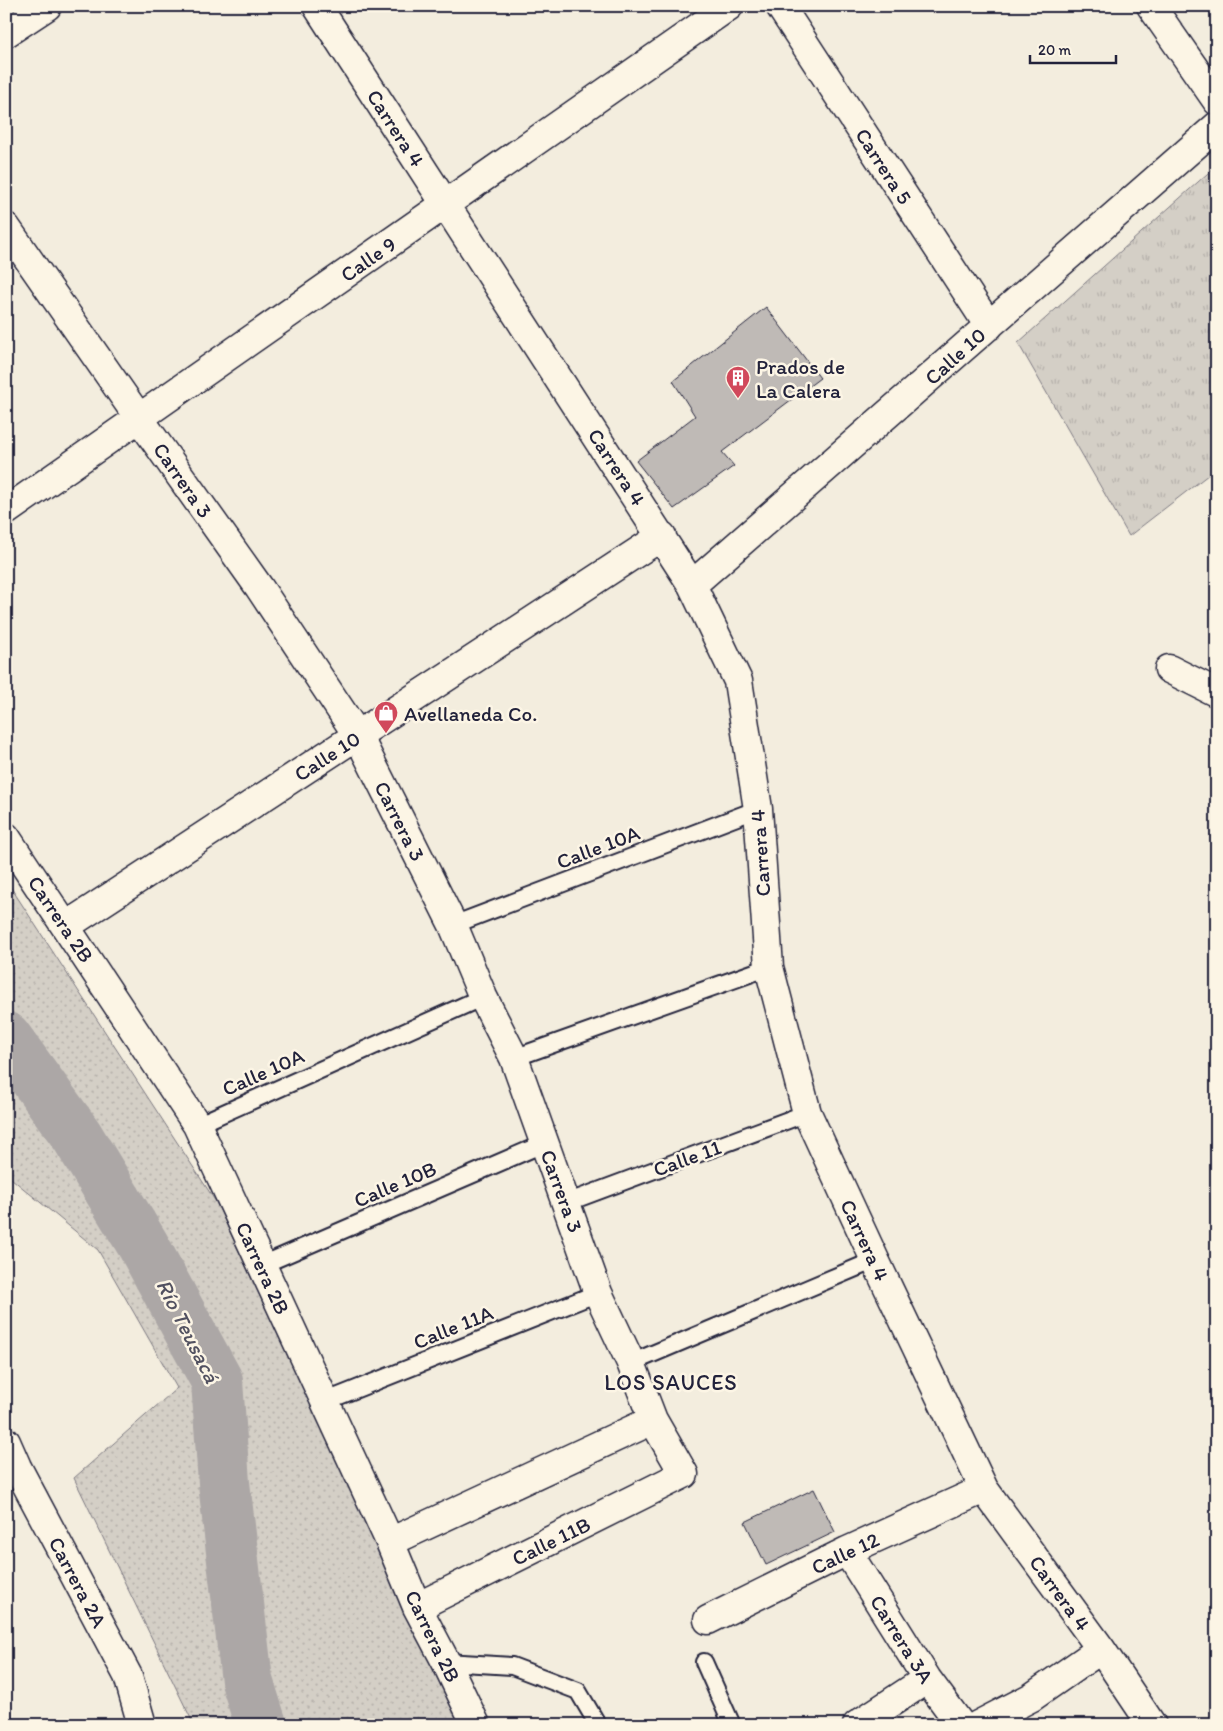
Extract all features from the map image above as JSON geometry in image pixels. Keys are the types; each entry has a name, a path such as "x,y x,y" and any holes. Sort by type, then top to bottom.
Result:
{"street":[{"path":"6,33 47,6"},
{"name":"Carrera 4","path":"317,6 692,585 738,681 758,809 769,967 807,1113 874,1260 984,1489 1101,1649 1152,1725"},
{"name":"Calle 9","path":"6,511 729,6"},
{"name":"Carrera 5","path":"780,6 989,326"},
{"path":"1151,6 1217,101"},
{"name":"Calle 10","path":"692,585 1217,126"},
{"name":"Carrera 3","path":"6,227 259,587 358,736 452,925 483,997 514,1058 598,1293 631,1363 653,1420 684,1474"},
{"name":"Calle 10","path":"66,926 662,536"},
{"path":"1169,668 1217,693"},
{"name":"Carrera 2B","path":"6,837 197,1126 390,1542 417,1607 476,1725"},
{"path":"390,1542 653,1420"},
{"name":"Carrera 2A","path":"6,1442 12,1470 128,1676 142,1725"},
{"name":"Calle 11B","path":"417,1607 684,1474"},
{"name":"Calle 12","path":"708,1620 847,1551 984,1489"},
{"name":"Carrera 3A","path":"847,1551 926,1679 960,1725"},
{"path":"978,1725 1032,1697 1101,1649"},
{"path":"856,1725 926,1679"}],"lane":[{"name":"Calle 10A","path":"452,925 758,809"},
{"path":"514,1058 769,967"},
{"name":"Calle 10A","path":"197,1126 483,997"},
{"name":"Calle 11","path":"566,1203 807,1113"},
{"name":"Calle 10B","path":"262,1265 545,1143"},
{"path":"631,1363 874,1260"},
{"name":"Calle 11A","path":"324,1402 598,1293"},
{"path":"446,1662 512,1666 578,1692 598,1725"},
{"path":"704,1662 732,1725"}],"green space":[{"path":"1217,165 1217,468 1129,536 1018,343"},
{"path":"6,880 216,1202 460,1725 194,1725 74,1478 177,1388 98,1250 6,1174"}],"building":[{"name":"Prados de La Calera","path":"766,307 820,378 722,452 734,466 674,509 636,461 695,416 673,381"},
{"path":"814,1489 835,1532 766,1565 745,1522"}],"waterway":[{"name":"Río Teusacá","path":"6,1038 77,1136 143,1245 217,1381 224,1483 247,1681 261,1725"}],"place":[{"name":"Prados de La Calera","path":"738,399"},
{"name":"Avellaneda Co.","path":"386,734"}],"district":[{"name":"LOS SAUCES","path":"671,1382"}]}
